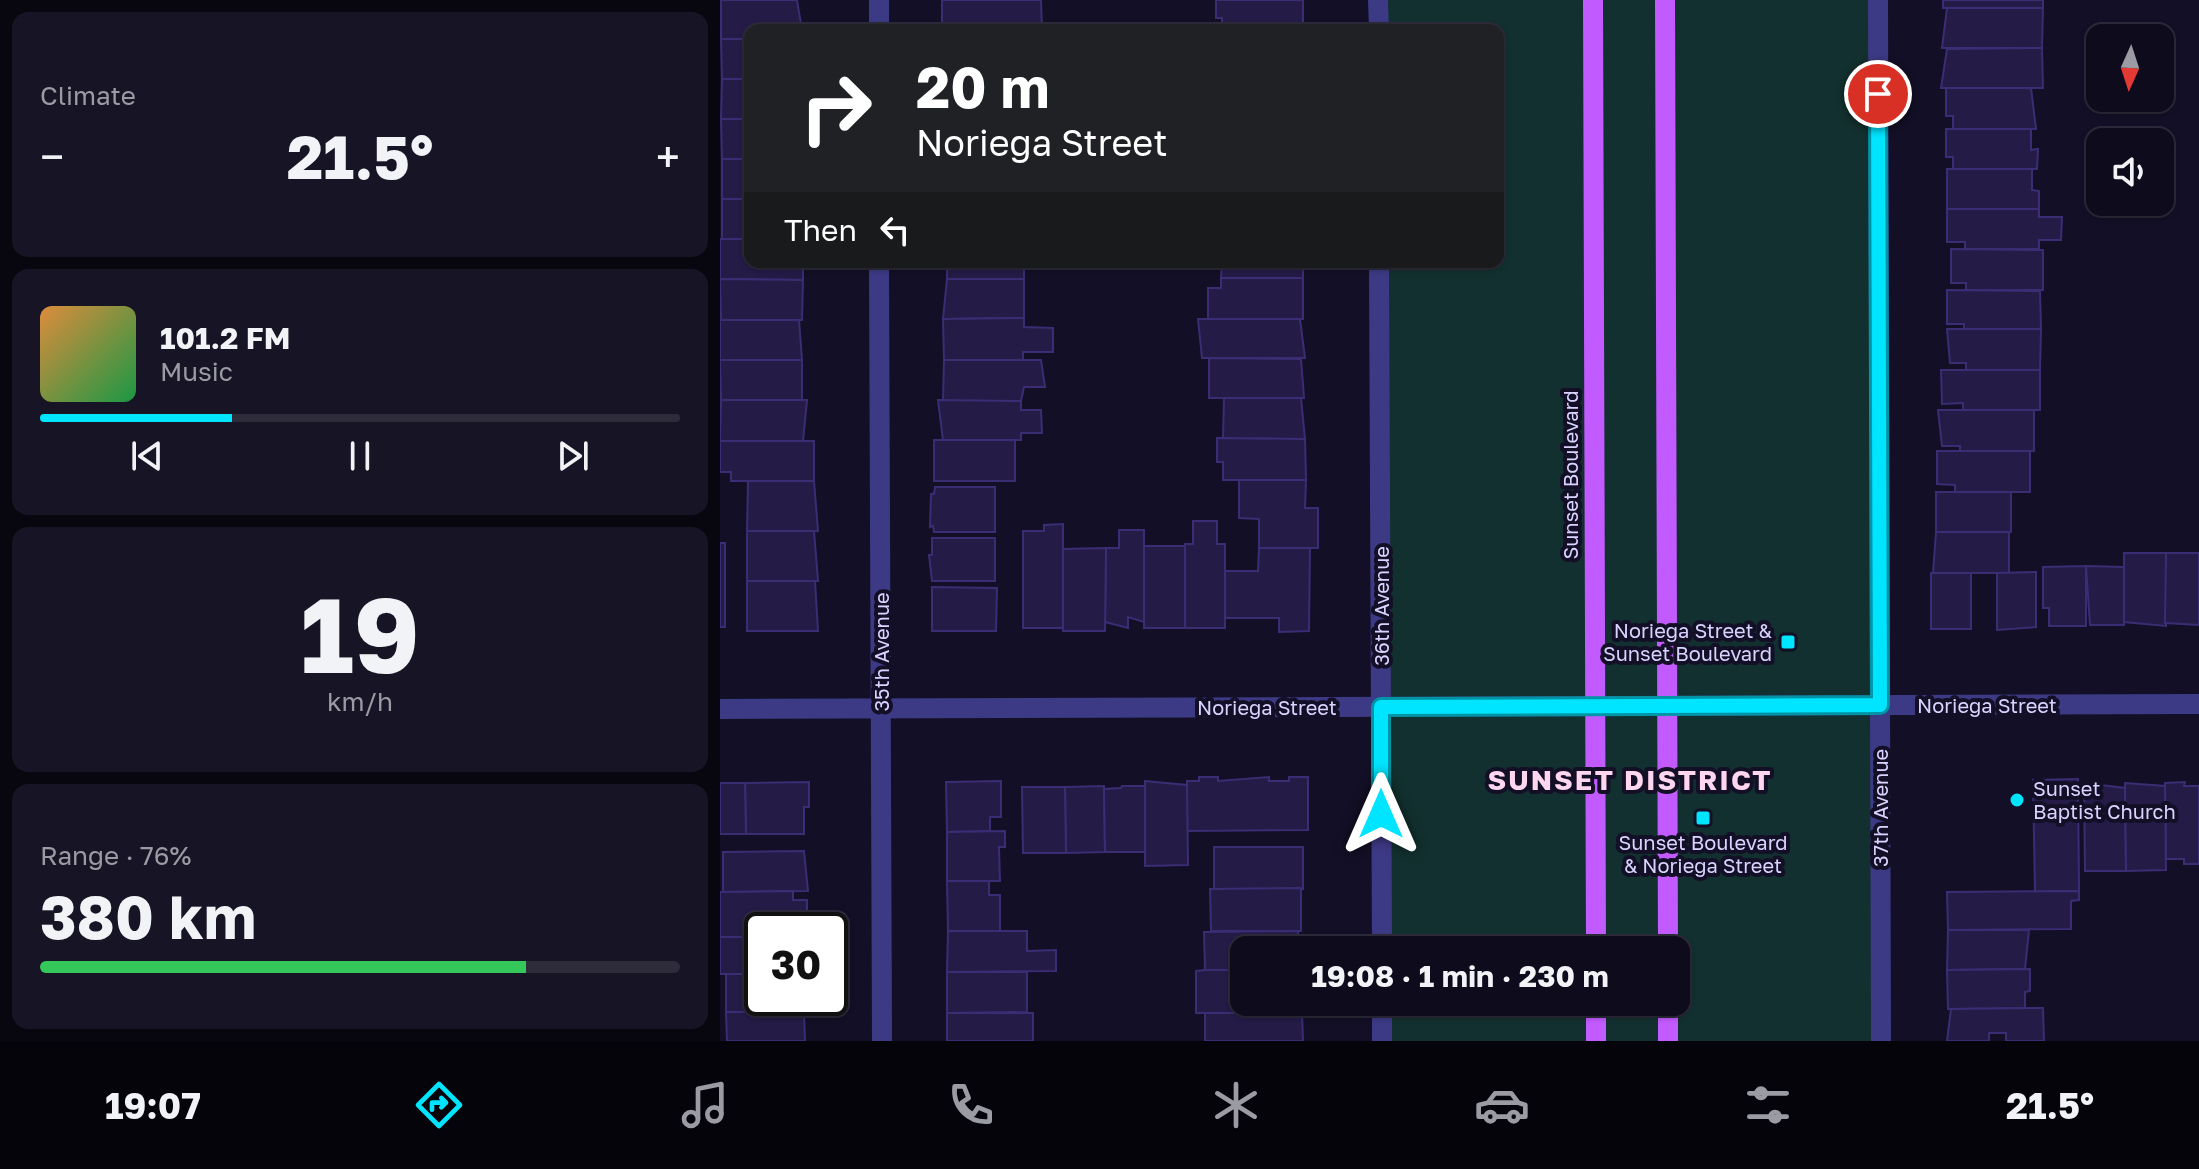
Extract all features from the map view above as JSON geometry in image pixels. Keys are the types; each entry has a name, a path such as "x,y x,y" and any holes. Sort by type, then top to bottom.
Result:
{"main road":[{"name":"Sunset Boulevard","path":"1593,0 1596,936"},
{"path":"1665,0 1668,936"},
{"path":"1596,1016 1596,1041"},
{"path":"1668,1016 1668,1041"}],"street":[{"path":"879,0 879,24"},
{"path":"1378,0 1379,24"},
{"name":"37th Avenue","path":"1878,0 1881,1041"},
{"name":"35th Avenue","path":"879,268 882,1041"},
{"name":"36th Avenue","path":"1379,268 1382,936"},
{"name":"Noriega Street","path":"720,709 2199,704"},
{"path":"1382,1016 1382,1041"}],"green space":[{"path":"1379,0 1878,0 1881,1041 1382,1041 1382,1016 1690,1016 1690,936 1382,936 1380,268 1504,268 1504,24 1379,24"}],"building":[{"path":"721,0 797,0 801,24 744,24 744,39 721,39"},
{"path":"942,0 1041,0 1042,24 942,24"},
{"path":"1216,0 1303,0 1303,24 1222,24 1222,18 1216,18"},
{"path":"1943,0 2043,0 2043,8 1943,8"},
{"path":"1947,8 2043,8 2042,48 1942,48"},
{"path":"721,39 744,39 744,79 722,79"},
{"path":"2042,48 2043,88 1941,88 1947,49"},
{"path":"722,79 744,79 744,119 721,119"},
{"path":"1946,88 2031,88 2036,129 1953,129 1953,116 1946,116"},
{"path":"721,119 744,119 744,159 722,159"},
{"path":"1946,129 2031,129 2031,150 2038,149 2037,169 1953,169 1953,157 1946,157"},
{"path":"722,159 744,159 744,199 722,199"},
{"path":"1947,169 2032,169 2032,190 2039,191 2039,209 1947,209"},
{"path":"722,199 744,199 744,239 722,239"},
{"path":"1947,209 2039,209 2039,217 2062,217 2061,240 2039,240 2039,249 1965,249 1965,242 1947,242"},
{"path":"720,239 744,239 744,268 803,268 803,280 720,279"},
{"path":"1951,249 2043,250 2043,290 1966,290 1966,283 1951,283"},
{"path":"947,268 1024,268 1024,279 947,279"},
{"path":"1222,268 1303,268 1303,278 1221,278"},
{"path":"1221,278 1303,278 1303,319 1208,319 1208,288 1221,288"},
{"path":"720,279 803,280 802,320 721,320"},
{"path":"947,279 1024,279 1024,318 943,319"},
{"path":"1947,290 2040,291 2041,329 1964,329 1964,324 1947,324"},
{"path":"1024,318 1024,327 1053,328 1053,352 1023,352 1023,360 944,360 943,319"},
{"path":"1198,319 1300,319 1305,358 1202,358"},
{"path":"720,320 799,320 802,360 720,360"},
{"path":"1947,329 2041,329 2040,370 1966,370 1966,363 1950,363"},
{"path":"1209,358 1301,359 1304,398 1209,398"},
{"path":"720,360 802,360 802,401 721,400"},
{"path":"944,360 1041,360 1045,387 1024,387 1021,401 943,401"},
{"path":"1941,370 2040,370 2040,410 1963,411 1963,403 1942,404"},
{"path":"1224,398 1301,398 1305,439 1223,439"},
{"path":"721,400 807,400 803,441 720,441"},
{"path":"938,400 1021,401 1021,410 1041,410 1042,433 1021,433 1021,440 943,440"},
{"path":"1938,410 2034,410 2034,451 1960,451 1960,446 1942,446"},
{"path":"1217,438 1305,439 1306,480 1223,480 1223,462 1217,462"},
{"path":"934,440 1015,440 1015,481 934,481"},
{"path":"720,441 814,441 814,481 731,481 731,472 720,472"},
{"path":"1937,451 2030,451 2030,492 1955,492 1955,485 1937,484"},
{"path":"1239,480 1306,480 1305,508 1318,508 1318,548 1259,548 1259,519 1239,518"},
{"path":"748,481 814,481 818,531 747,531"},
{"path":"935,487 995,487 995,532 934,532 933,526 930,527 931,494 934,494"},
{"path":"1936,492 2011,492 2011,532 1936,532"},
{"path":"1193,521 1217,521 1217,544 1225,544 1225,628 1185,628 1185,544 1193,544"},
{"path":"1063,524 1063,628 1023,628 1023,531 1044,531 1044,525"},
{"path":"1119,530 1144,530 1144,622 1128,617 1128,628 1105,622 1106,548 1119,548"},
{"path":"747,531 814,531 818,581 747,581"},
{"path":"1936,532 2009,532 2009,573 1933,573"},
{"path":"932,538 995,538 995,581 932,581 929,555 932,555"},
{"path":"720,543 725,543 725,627 720,627"},
{"path":"1144,546 1185,546 1185,628 1144,628"},
{"path":"1106,548 1105,631 1063,631 1063,549"},
{"path":"1259,548 1310,548 1309,631 1279,632 1279,618 1225,618 1225,571 1258,571"},
{"path":"2124,553 2166,553 2166,626 2124,622"},
{"path":"2166,553 2199,553 2199,625 2165,623"},
{"path":"2086,566 2124,567 2124,625 2090,625"},
{"path":"2086,566 2086,626 2049,626 2049,608 2043,608 2043,567"},
{"path":"2036,572 2036,627 1997,630 1997,573"},
{"path":"1931,573 1971,573 1971,629 1931,629"},
{"path":"747,581 815,581 818,631 747,631"},
{"path":"932,587 997,588 996,631 932,631"},
{"path":"1199,777 1218,777 1218,781 1269,777 1269,781 1289,781 1289,777 1308,777 1308,830 1187,831 1187,781 1199,781"},
{"path":"2078,779 2079,891 2035,892 2033,780"},
{"path":"1001,781 1001,817 990,817 990,831 947,832 946,782"},
{"path":"1145,781 1187,785 1188,865 1145,866"},
{"path":"809,782 809,807 804,807 804,834 746,834 745,783"},
{"path":"2185,782 2184,786 2199,786 2199,864 2184,864 2184,859 2166,859 2165,783"},
{"path":"720,783 745,783 746,834 720,834"},
{"path":"2084,783 2125,788 2126,871 2085,871"},
{"path":"2125,783 2165,786 2166,870 2126,871"},
{"path":"1104,786 1105,852 1066,853 1065,787"},
{"path":"1145,786 1145,852 1105,852 1104,789"},
{"path":"1022,787 1065,787 1066,853 1023,853"},
{"path":"1005,831 1005,847 999,847 1000,881 947,881 947,832"},
{"path":"1214,847 1303,847 1303,889 1214,889"},
{"path":"804,851 808,891 723,892 723,852"},
{"path":"947,881 989,881 989,895 1000,895 1000,931 948,931"},
{"path":"1301,888 1301,931 1211,931 1210,889"},
{"path":"793,891 793,900 807,900 807,912 744,912 744,937 720,937 720,892"},
{"path":"2079,891 2079,900 2071,901 2071,929 1948,930 1947,892"},
{"path":"1948,930 2029,930 2025,969 1947,970"},
{"path":"948,931 1027,931 1027,951 1056,950 1056,971 947,972"},
{"path":"1298,931 1298,936 1230,936 1230,970 1205,970 1204,932"},
{"path":"720,937 744,937 744,974 720,974"},
{"path":"2030,969 2030,991 2025,992 2025,1008 1948,1009 1947,970"},
{"path":"1230,970 1230,1013 1196,1013 1196,971"},
{"path":"947,972 1027,972 1027,1012 947,1013"},
{"path":"726,974 744,974 744,1012 726,1012"},
{"path":"2043,1008 2044,1041 2006,1041 2006,1033 1989,1033 1989,1041 1947,1041 1951,1009"},
{"path":"726,1012 744,1012 744,1016 804,1016 805,1041 727,1041"},
{"path":"947,1013 1033,1013 1033,1041 947,1041"},
{"path":"1205,1013 1302,1016 1303,1041 1205,1041"}],"place":[{"name":"Noriega Street & Sunset Boulevard","path":"1788,642"},
{"name":"Sunset Baptist Church","path":"2017,800"},
{"name":"Sunset Boulevard & Noriega Street","path":"1703,818"}],"district":[{"name":"SUNSET DISTRICT","path":"1630,779"}],"route":[{"path":"1381,814 1381,707 1880,705 1878,94"}]}
